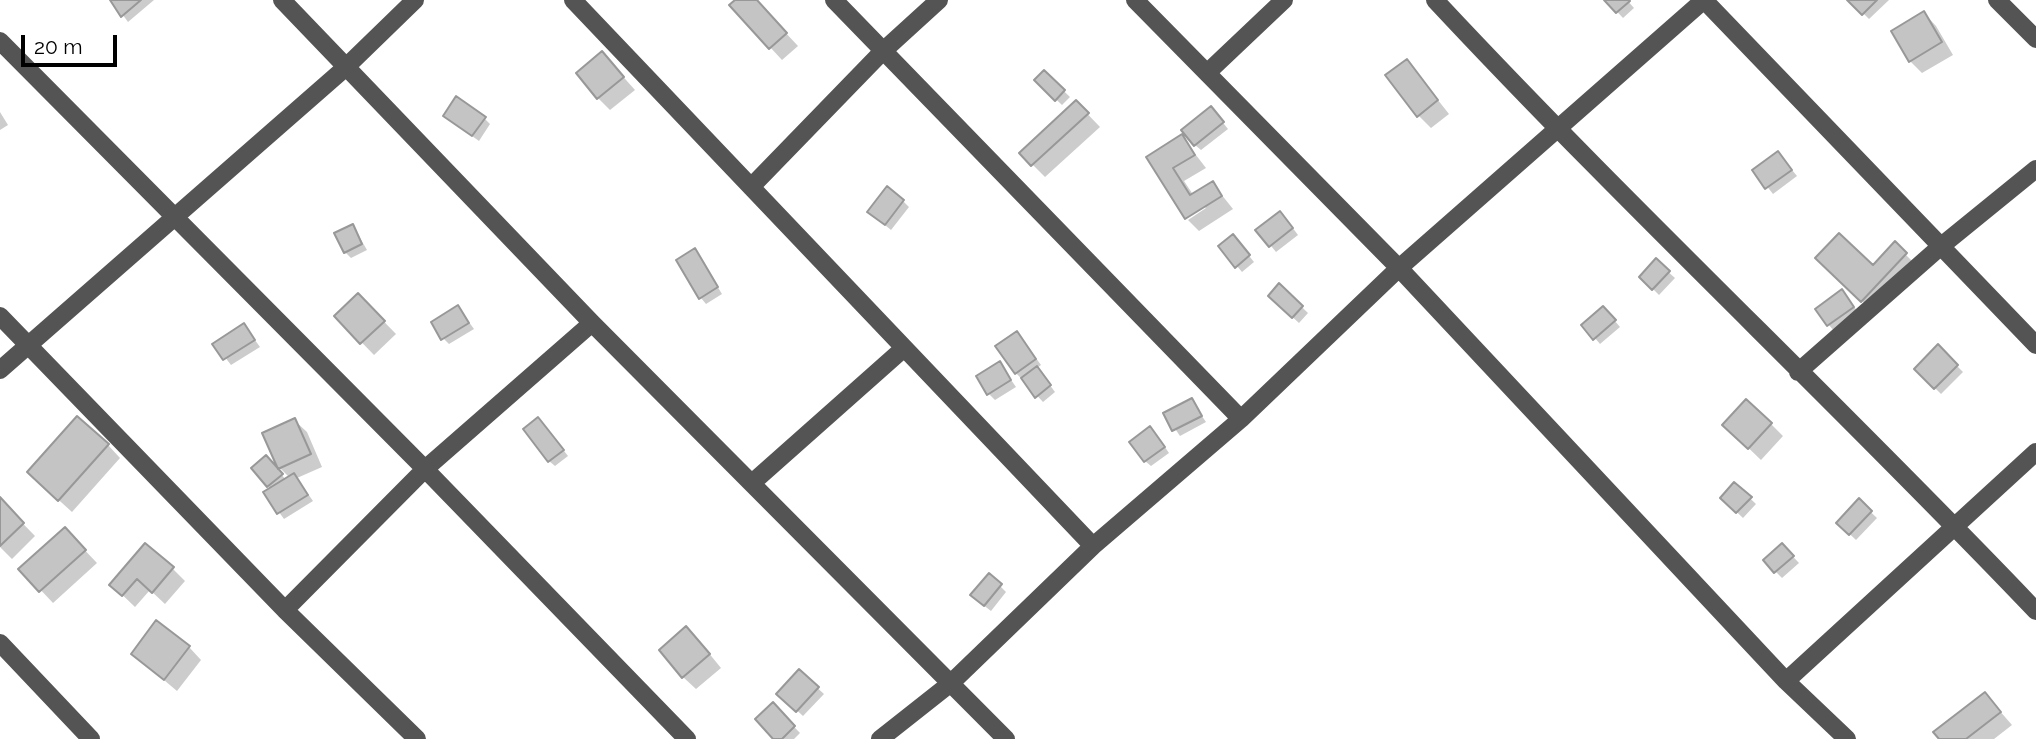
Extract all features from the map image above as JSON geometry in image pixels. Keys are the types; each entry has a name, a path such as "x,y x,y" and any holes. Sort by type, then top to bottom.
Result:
{"street":[{"path":"282,0 592,323 1006,739"},
{"path":"0,370 345,68 415,0"},
{"path":"573,0 903,349 1094,546"},
{"path":"834,0 1241,419"},
{"path":"751,187 883,52 939,0"},
{"path":"1135,0 1399,268 1786,681 1847,739"},
{"path":"1208,72 1284,0"},
{"path":"1435,0 1555,129 1954,524 2036,611"},
{"path":"880,739 951,683 1094,546 1241,419 1399,268 1704,0 2036,345"},
{"path":"1997,0 2036,39"},
{"path":"0,41 425,468 687,739"},
{"path":"1798,372 1940,247 2036,169"},
{"path":"0,316 285,610 417,739"},
{"path":"285,610 425,468 592,323"},
{"path":"752,483 903,349"},
{"path":"1786,681 1954,524 2036,452"},
{"path":"0,643 92,739"}],"building":[{"path":"110,0 141,0 121,17"},
{"path":"735,0 757,0 787,33 769,49 729,5"},
{"path":"1604,0 1629,0 1630,1 1616,13"},
{"path":"1847,0 1877,0 1862,15"},
{"path":"1924,11 1942,42 1909,62 1891,31"},
{"path":"602,51 624,77 597,99 576,73"},
{"path":"1407,59 1438,100 1417,117 1385,75"},
{"path":"1044,70 1065,90 1055,101 1034,80"},
{"path":"456,96 486,117 472,136 443,116"},
{"path":"1076,100 1089,113 1031,166 1019,153"},
{"path":"1211,106 1224,122 1194,146 1181,130"},
{"path":"1182,134 1195,155 1173,168 1190,195 1213,181 1222,196 1185,219 1146,157"},
{"path":"1778,151 1792,170 1765,189 1752,170"},
{"path":"887,186 904,200 885,225 867,212"},
{"path":"1280,211 1293,228 1269,247 1255,230"},
{"path":"353,224 362,244 344,253 334,233"},
{"path":"1839,233 1873,265 1895,241 1907,253 1861,302 1815,258"},
{"path":"1233,234 1250,255 1235,268 1218,246"},
{"path":"695,248 718,287 699,299 676,260"},
{"path":"1656,258 1670,271 1652,290 1639,277"},
{"path":"1279,283 1303,306 1292,318 1268,296"},
{"path":"1842,289 1854,307 1827,326 1815,309"},
{"path":"358,293 385,321 360,344 334,316"},
{"path":"458,305 469,323 441,340 431,322"},
{"path":"1603,306 1616,320 1593,340 1581,325"},
{"path":"244,323 255,340 223,360 212,344"},
{"path":"1017,331 1036,359 1015,374 995,346"},
{"path":"1938,344 1958,365 1934,389 1914,369"},
{"path":"1000,361 1011,380 987,395 976,376"},
{"path":"1037,366 1051,385 1035,398 1021,378"},
{"path":"1192,398 1202,416 1172,431 1163,413"},
{"path":"1746,399 1772,423 1748,449 1722,425"},
{"path":"77,416 109,444 58,501 27,472"},
{"path":"538,417 564,450 548,462 523,429"},
{"path":"295,418 311,454 278,469 262,433"},
{"path":"1150,426 1165,447 1144,462 1129,442"},
{"path":"266,455 283,474 267,487 251,468"},
{"path":"294,473 308,495 277,514 263,492"},
{"path":"1734,482 1752,497 1736,513 1720,498"},
{"path":"0,497 24,523 0,546"},
{"path":"1859,498 1872,511 1849,535 1836,523"},
{"path":"65,527 86,550 39,592 18,569"},
{"path":"145,543 174,567 152,593 137,579 122,596 109,585"},
{"path":"1782,543 1794,556 1774,573 1763,560"},
{"path":"989,573 1002,584 984,606 970,595"},
{"path":"156,620 190,646 164,680 131,654"},
{"path":"686,626 710,654 682,678 659,650"},
{"path":"799,669 819,687 796,712 776,694"},
{"path":"1985,692 2001,712 1966,739 1939,739 1933,732"},
{"path":"773,702 795,726 782,739 773,739 755,719"}]}
